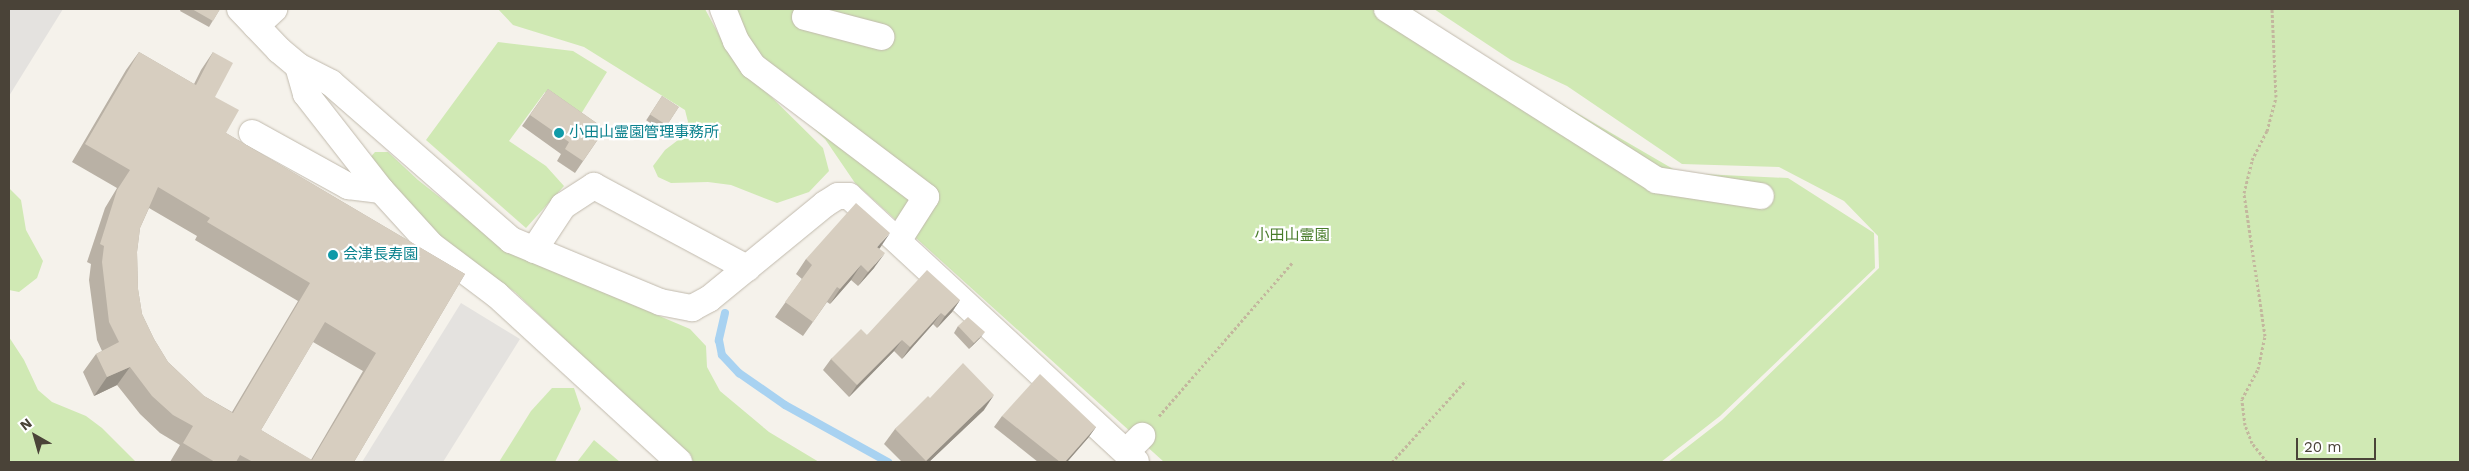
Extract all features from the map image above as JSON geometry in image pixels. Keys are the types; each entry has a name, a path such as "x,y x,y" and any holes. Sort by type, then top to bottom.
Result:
{"street":[{"path":"723,9 736,41 753,66 926,197 898,241"},
{"path":"1388,9 1656,180 1760,196"},
{"path":"808,12 881,36"},
{"path":"257,14 298,66 306,94 381,190 432,246 497,295 679,462"},
{"path":"298,66 331,83 511,240 660,302 692,308 747,268 838,196 849,196 1135,450"},
{"path":"252,133 348,186 381,190"},
{"path":"534,250 563,206 594,186 747,268"}],"path":[{"path":"2267,462 2252,443 2245,425 2242,399 2258,369 2265,336 2244,192 2252,160 2267,131 2276,97 2272,9"},
{"path":"1135,450 1293,262"},
{"path":"1392,462 1466,380"}],"green space":[{"path":"498,9 705,9 731,57 823,148 829,171 809,192 777,203 731,185 708,182 671,183 658,177 653,166 665,150 682,137 688,122 685,110 584,47 513,25"},
{"name":"小田山霊園","path":"710,9 1412,9 1498,67 1680,173 1788,178 1874,233 1875,268 1720,416 1661,462 1164,462 855,183 825,139 738,59"},
{"path":"1434,9 2460,9 2460,462 1668,462 1722,420 1879,268 1878,236 1844,201 1779,167 1682,164 1567,86 1511,60"},
{"path":"498,42 573,51 607,72 581,114 545,92 509,141 546,166 564,186 526,228 426,140"},
{"path":"375,152 388,152 418,180 484,232 556,272 690,329 706,346 707,367 720,391 769,432 819,462 694,462 515,292 454,250 367,161"},
{"path":"9,188 21,200 26,230 43,261 37,278 19,292 9,290"},
{"path":"9,337 24,360 38,390 52,402 86,416 102,428 136,462 9,462"},
{"path":"552,388 574,388 581,409 555,462 499,462 531,411"},
{"path":"594,440 620,462 577,462"}],"shaded area":[{"path":"9,9 63,9 9,96"},
{"path":"461,303 520,339 443,462 362,462"}],"building":[{"path":"192,9 220,9 213,21"},
{"name":"会津長寿園","path":"139,52 196,85 213,52 233,63 215,97 239,110 226,133 465,274 354,462 253,462 240,455 236,462 215,462 183,443 193,426 173,415 152,396 130,367 107,377 96,354 119,342 109,322 102,262 104,246 100,244 117,190 130,170 85,144","holes":["158,187 210,218 207,222 310,283 233,413 204,396 168,362 142,314 138,289 137,252 140,228","325,322 376,353 312,460 261,430"]},
{"path":"548,89 605,129 583,161 565,149 569,142 530,115"},
{"path":"662,96 679,107 667,125 650,114"},
{"path":"856,203 890,233 877,247 885,253 868,272 861,265 840,289 837,287 813,322 785,302 812,265 806,259"},
{"path":"927,270 960,300 945,316 941,313 910,347 902,340 857,385 831,359 861,329 867,335"},
{"path":"968,317 985,332 974,343 958,326"},
{"path":"963,363 994,395 926,461 895,429 928,396 930,398"},
{"path":"1040,374 1096,427 1065,462 1060,462 1002,416"}],"waterway":[{"path":"725,313 719,340 722,355 739,373 785,405 888,462"}],"place":[{"name":"小田山霊園管理事務所","path":"559,133"},
{"name":"会津長寿園","path":"333,255"}]}
